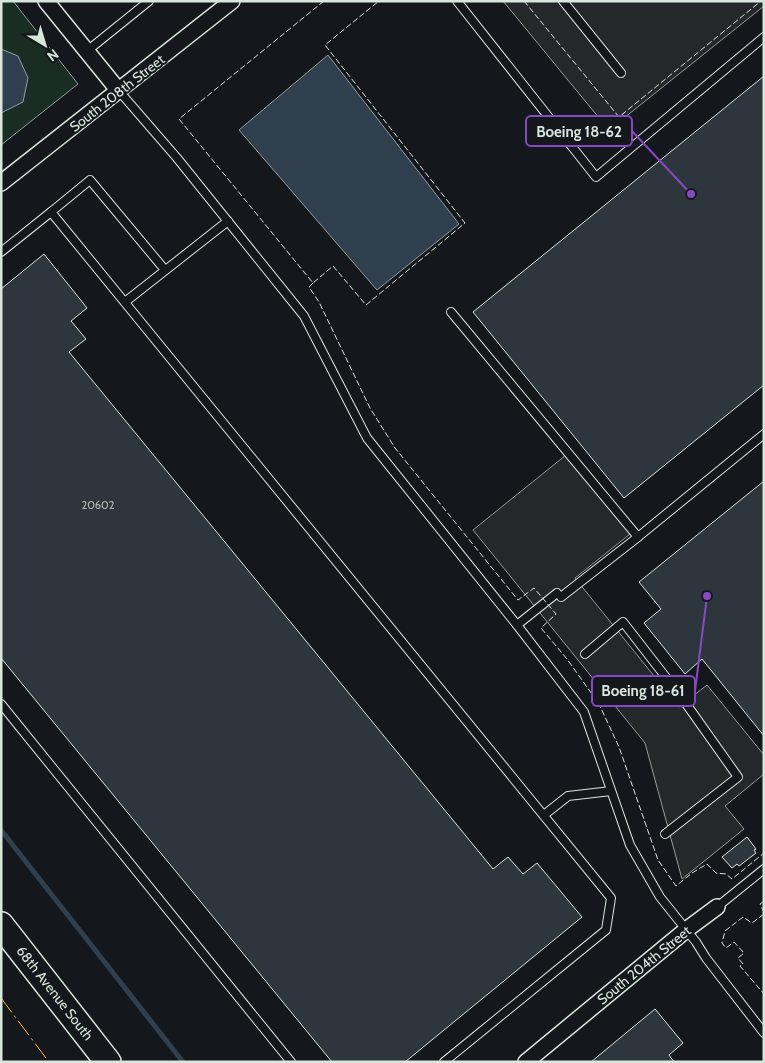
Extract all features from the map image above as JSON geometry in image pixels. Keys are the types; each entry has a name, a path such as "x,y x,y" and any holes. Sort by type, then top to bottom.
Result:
{"main road":[{"name":"68th Avenue South","path":"1,925 108,1062"}],"street":[{"path":"46,1 119,91"},
{"name":"South 208th Street","path":"1,184 232,1"},
{"name":"South 204th Street","path":"526,1062 686,930 717,907"}],"lane":[{"path":"86,51 149,1"},
{"path":"457,1 596,176 764,37"},
{"path":"563,1 621,72"},
{"path":"119,91 178,158 304,316 367,438 584,712 630,845 660,897 764,1032"},
{"path":"1,252 90,180 165,270"},
{"path":"51,212 611,898 606,930 445,1061"},
{"path":"125,302 228,221"},
{"path":"451,312 638,537"},
{"path":"517,625 638,537 764,434"},
{"path":"585,654 623,622 682,698 738,777 665,834"},
{"path":"1,704 291,1062"},
{"path":"544,815 568,796 611,791"},
{"name":"South 204th Street","path":"717,907 764,869"}],"green space":[{"path":"1,1 13,1 78,84 1,145"}],"shaded area":[{"path":"503,1 764,1 764,6 609,130"},
{"path":"566,455 630,534 575,578 679,707 707,685 764,755 764,774 725,806 744,829 682,879 645,743 473,530"}],"water":[{"path":"1,49 18,56 28,78 23,102 1,113"},
{"path":"328,55 459,224 377,290 239,130"}],"building":[{"path":"764,76 764,385 624,498 473,312"},
{"path":"44,254 87,308 71,321 86,339 69,352 493,869 508,857 523,874 537,863 582,917 405,1062 332,1062 1,658 1,289"},
{"path":"764,481 764,736 702,659 685,674 644,623 661,609 639,582"},
{"path":"747,837 756,849 754,850 756,853 739,866 737,864 732,868 722,857"},
{"path":"655,1009 683,1043 669,1055 674,1062 591,1062"}],"waterway":[{"path":"1,830 183,1062"}],"fence":[{"path":"324,1 179,119 313,283 333,266 366,305 465,223 325,45 379,1"},
{"path":"524,1 619,117 761,1"},
{"path":"313,283 309,287 319,302 370,408 395,448 518,600 534,588 556,614 541,628 567,659 599,704 619,747 658,860 676,886 707,864 716,873 726,874 732,879 764,853"},
{"path":"764,901 760,904 764,912"},
{"path":"764,914 752,923 743,917 725,931 722,943 726,948 734,942 744,953 738,958 743,964 740,966 764,994"}],"power":[{"path":"1,998 49,1062"}],"place":[{"name":"Boeing 18-62","path":"691,194"},
{"name":"Boeing 18-61","path":"707,596"}]}
